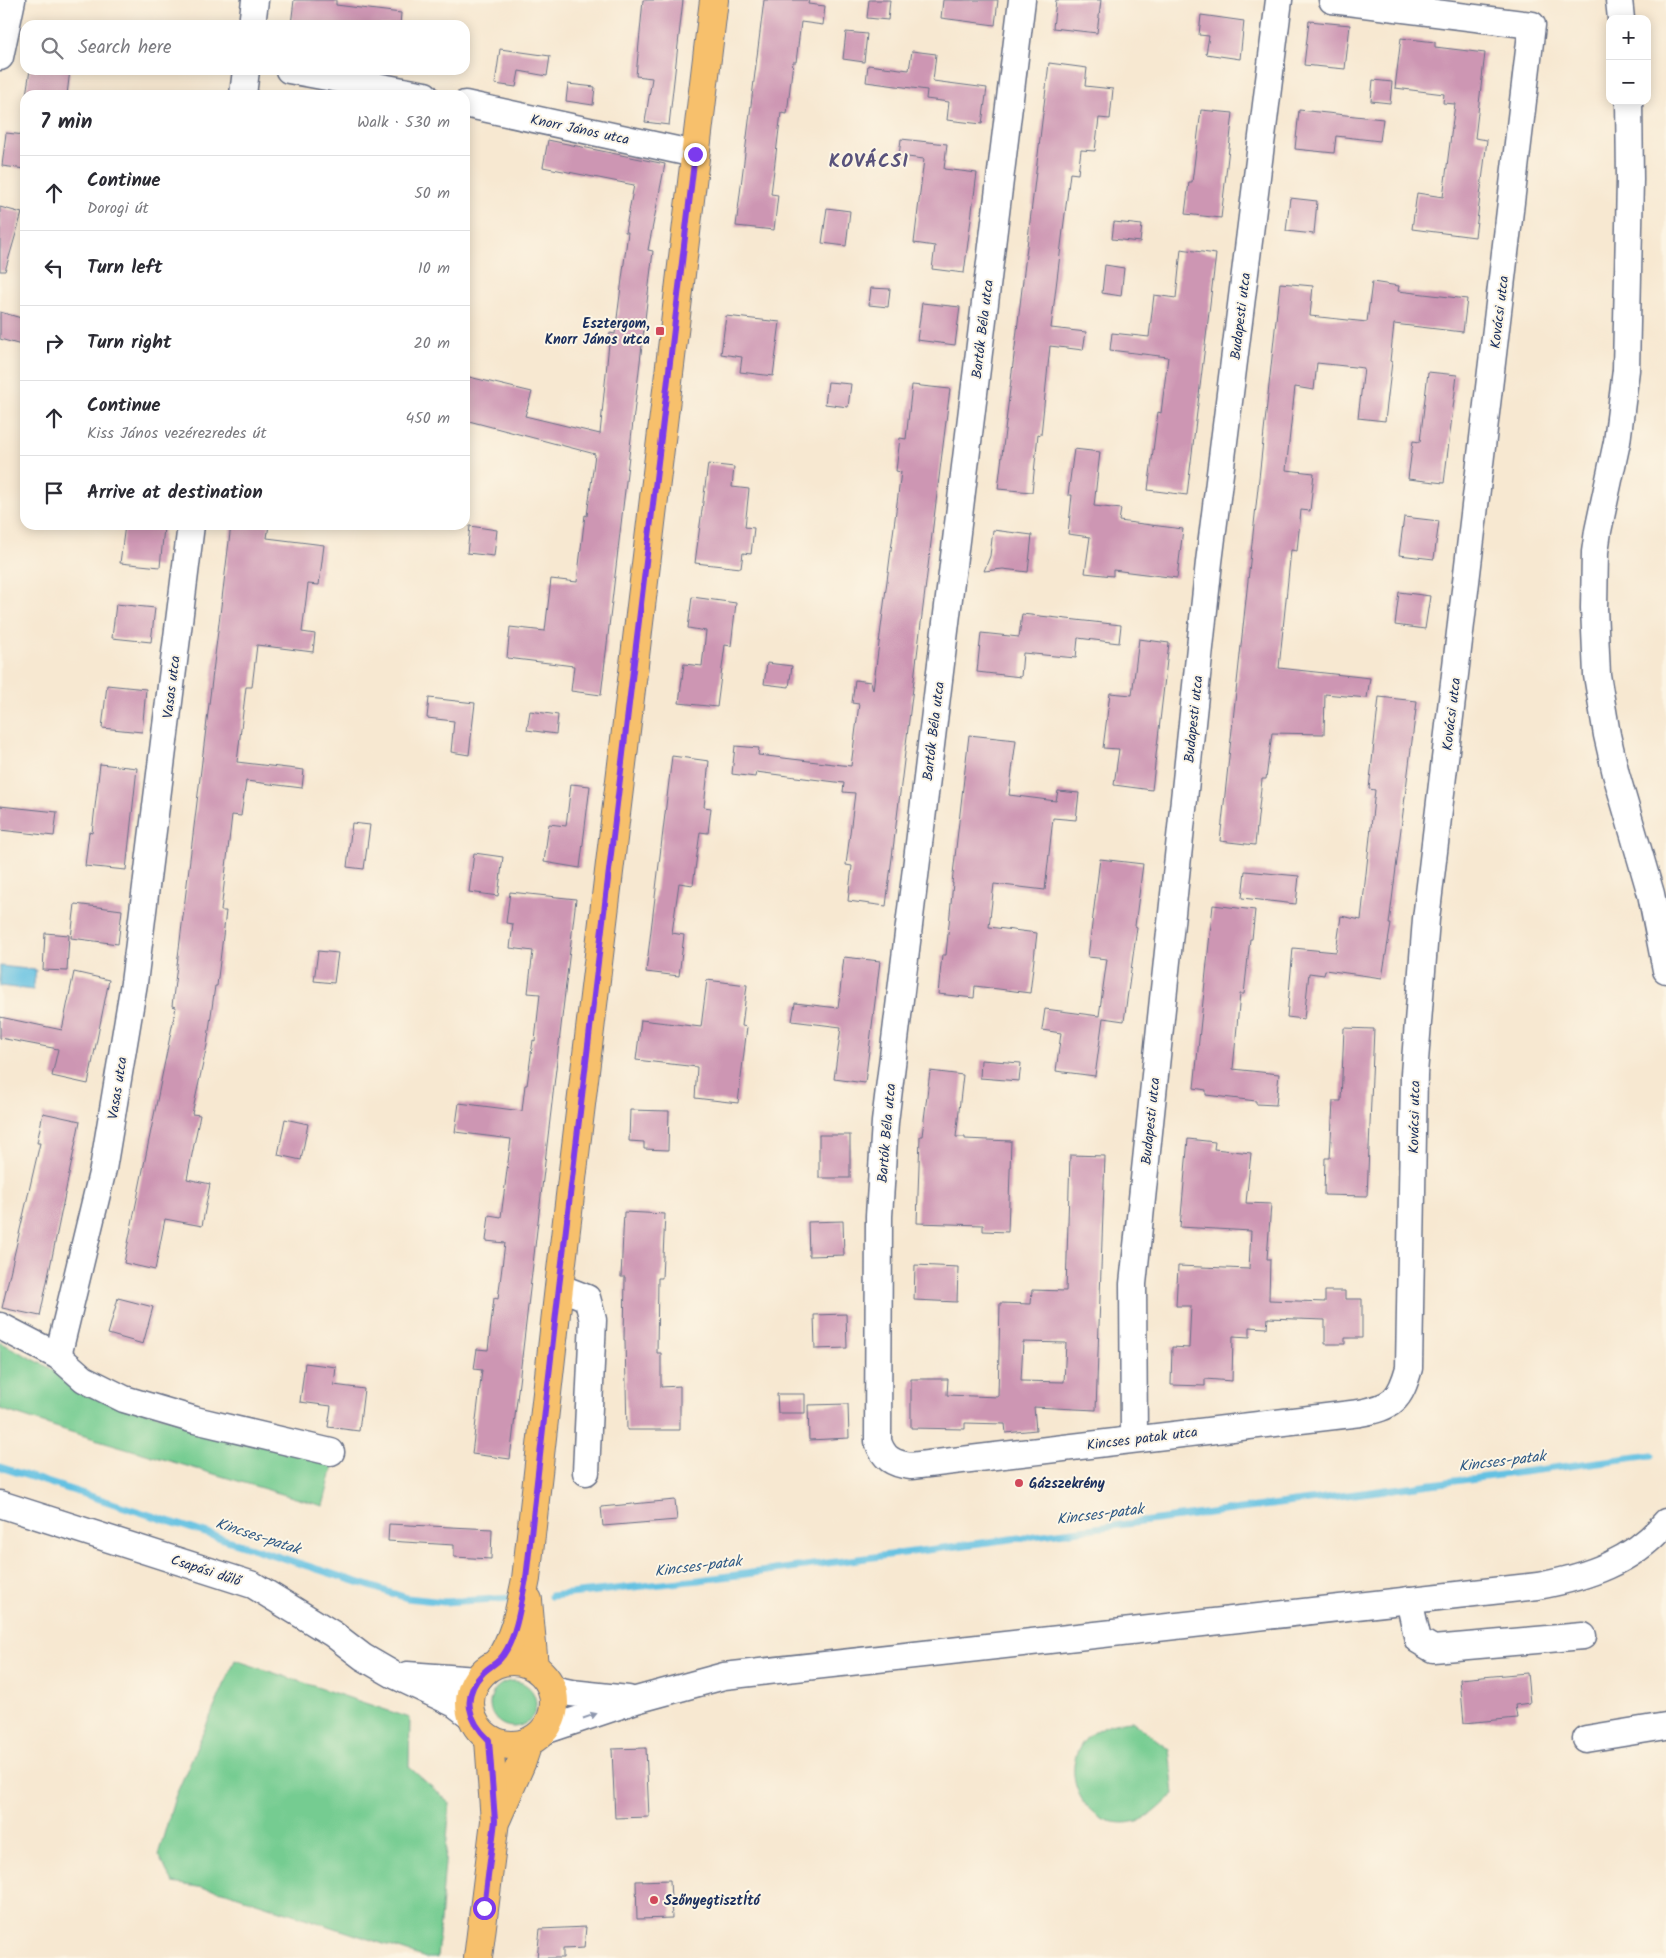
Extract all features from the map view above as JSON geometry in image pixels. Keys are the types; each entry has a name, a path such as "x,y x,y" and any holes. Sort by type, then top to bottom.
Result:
{"main road":[{"path":"534,1667 524,1623 526,1579 559,1287 714,0"},
{"path":"524,1623 497,1663 476,1680 471,1691 469,1703 471,1716 478,1729 489,1740 502,1745 515,1746 536,1737"},
{"path":"495,1821 522,1761 536,1737 550,1722 554,1711 552,1688 545,1677 534,1667 521,1662 497,1663"},
{"path":"478,1958 495,1821 489,1740"}],"street":[{"path":"0,58 16,31 12,0"},
{"path":"253,20 255,0"},
{"name":"Bartók Béla utca","path":"890,1460 883,1454 880,1448 877,1431 879,1216 885,1122 1022,0"},
{"name":"Budapesti utca","path":"1134,1440 1133,1284 1209,562 1279,0"},
{"name":"Kovácsi utca","path":"1332,0 1532,25 1426,920 1414,1074 1409,1368 1404,1389 1394,1401"},
{"path":"1619,0 1621,15"},
{"path":"244,90 245,75"},
{"path":"316,75 398,90"},
{"name":"Knorr János utca","path":"470,105 695,154"},
{"path":"1629,105 1630,179 1625,378 1617,442 1595,552 1594,608 1597,675 1608,741 1651,894 1666,970"},
{"name":"Vasas utca","path":"58,1356 103,1168 134,983 190,530"},
{"path":"559,1287 587,1298 594,1320 586,1472"},
{"path":"0,1326 58,1356 84,1379 124,1399 195,1420 331,1452"},
{"name":"Kincses patak utca","path":"890,1460 911,1466 1134,1440 1360,1413 1379,1409 1394,1401"},
{"name":"Csapási dűlő","path":"0,1504 253,1585 333,1634 363,1657 394,1675 455,1704 471,1716"},
{"path":"536,1737 636,1700 724,1676 1538,1586 1578,1578 1611,1565 1661,1538"},
{"path":"1409,1600 1418,1640 1433,1649 1583,1636"},
{"name":"Csapási dűlő","path":"394,1675 476,1680"},
{"path":"552,1688 570,1693 636,1700"},
{"path":"1586,1739 1666,1726"}],"green space":[{"path":"0,1342 50,1368 78,1393 334,1463 323,1506 71,1432 0,1409"},
{"path":"235,1660 410,1718 409,1767 450,1803 437,1958 426,1958 223,1891 173,1883 158,1855 175,1797"},
{"path":"509,1681 517,1681 526,1685 532,1691 536,1704 532,1717 526,1723 517,1727 509,1727 500,1723 494,1717 490,1708 490,1700 494,1691 500,1685"},
{"path":"1132,1721 1169,1749 1174,1794 1154,1812 1141,1820 1116,1822 1096,1815 1082,1800 1075,1780 1075,1760 1084,1741 1103,1727"}],"water":[{"path":"0,966 36,970 33,990 0,986"}],"building":[{"path":"294,0 336,0 336,5 401,13 400,20 292,20"},
{"path":"643,0 683,0 669,125 645,122 652,78 636,76"},
{"path":"764,0 809,0 808,4 825,6 823,25 801,22 796,62 793,62 787,114 781,113 771,194 778,195 774,230 736,226"},
{"path":"869,0 890,0 888,20 867,18"},
{"path":"943,0 998,0 995,25 941,18"},
{"path":"1056,0 1101,0 1097,33 1053,28"},
{"path":"1201,15 1244,21 1240,59 1206,54 1209,36 1199,35"},
{"path":"1309,21 1350,25 1345,69 1304,65"},
{"path":"846,32 867,34 864,62 843,59"},
{"path":"1401,38 1435,42 1435,47 1485,53 1475,138 1487,140 1475,237 1412,229 1417,193 1443,197 1455,104 1443,103 1444,94 1395,88"},
{"path":"500,49 550,56 547,76 519,71 516,87 495,84"},
{"path":"912,51 936,54 933,81 987,88 982,124 947,120 949,102 926,99 927,90 866,82 868,65 909,70"},
{"path":"1049,63 1087,68 1085,86 1113,89 1110,119 1099,118 1095,151 1081,150 1078,174 1070,173 1051,328 1086,332 1083,350 1050,346 1041,435 1038,434 1032,492 998,489"},
{"path":"29,75 69,75 68,90 27,90"},
{"path":"1373,80 1392,82 1390,103 1371,101"},
{"path":"568,84 595,87 593,105 566,101"},
{"path":"1201,110 1233,113 1221,218 1185,214 1189,182 1192,182"},
{"path":"1299,110 1383,119 1380,141 1336,136 1334,153 1295,149"},
{"path":"6,133 20,134 20,168 2,166"},
{"path":"901,139 947,144 944,169 977,173 964,273 932,269 935,246 914,243 924,159 899,156"},
{"path":"548,140 665,164 648,250 653,251 601,695 571,691 574,666 507,658 510,627 545,631 551,579 577,582 595,454 470,421 470,377 532,392 525,416 600,434 610,333 615,334 628,232 625,232 634,185 543,167"},
{"path":"1290,198 1317,201 1314,234 1286,231"},
{"path":"0,207 20,212 20,220 5,271 0,271"},
{"path":"827,208 850,211 846,246 822,243"},
{"path":"1114,222 1142,225 1140,242 1112,239"},
{"path":"1181,249 1216,254 1187,495 1148,490 1158,412 1161,413 1168,357 1110,350 1112,333 1149,337 1154,295 1176,298"},
{"path":"1105,265 1124,268 1121,296 1102,293"},
{"path":"1372,282 1399,286 1398,291 1467,299 1463,332 1394,324 1390,361 1392,362 1385,421 1358,418 1364,368 1317,363 1314,390 1295,387 1286,470 1314,473 1310,511 1301,510 1297,551 1291,550 1279,668 1370,678 1367,698 1325,694 1324,734 1272,733 1266,779 1262,779 1255,845 1220,841 1280,283 1313,286 1310,316 1367,322"},
{"path":"871,288 890,289 888,307 869,305"},
{"path":"922,303 960,307 955,345 917,340"},
{"path":"0,312 20,318 20,345 0,339"},
{"path":"726,316 780,322 773,376 740,372 742,357 721,354"},
{"path":"1428,372 1457,375 1444,483 1408,479 1413,441 1420,442"},
{"path":"828,382 851,384 848,407 825,404"},
{"path":"912,385 950,389 886,906 848,901 852,866 846,865 855,793 843,792 844,783 756,772 755,777 732,774 735,746 759,748 758,755 851,766 859,704 852,703 855,680 871,682 873,690 901,472 896,471 900,438 906,439"},
{"path":"1074,449 1100,452 1094,506 1121,509 1119,521 1183,529 1177,578 1113,570 1113,576 1085,573 1090,537 1068,534 1072,495 1068,495"},
{"path":"708,464 734,467 732,487 749,489 745,527 754,528 751,554 743,553 741,568 695,563"},
{"path":"1404,517 1439,521 1434,559 1399,555"},
{"path":"470,526 497,530 494,556 467,553"},
{"path":"124,530 164,530 160,567 120,563"},
{"path":"230,530 268,530 267,538 324,545 319,585 308,584 302,632 315,634 313,652 257,645 252,687 246,687 237,762 304,770 302,788 246,781 241,816 232,815 221,911 226,911 217,986 215,986 207,1045 192,1114 200,1115 187,1179 210,1184 202,1226 165,1219 155,1270 124,1263 176,1007 172,1006"},
{"path":"993,530 1032,535 1028,572 1003,569 984,571 990,556"},
{"path":"1399,592 1430,596 1425,629 1395,625"},
{"path":"692,597 736,603 731,646 725,645 717,707 679,703 684,664 702,666 706,631 688,628"},
{"path":"116,604 155,608 151,642 112,638"},
{"path":"1022,614 1121,625 1119,643 1078,638 1076,658 1023,653 1021,677 977,672 981,633 1019,637"},
{"path":"1139,639 1169,643 1152,790 1114,785 1119,749 1103,748 1110,693 1132,695"},
{"path":"767,663 792,666 789,687 764,684"},
{"path":"107,685 146,689 142,732 102,728"},
{"path":"1379,697 1417,701 1389,924 1391,924 1382,978 1325,970 1324,975 1309,973 1304,1019 1287,1017 1293,948 1336,952 1341,916 1361,920 1375,790 1369,789"},
{"path":"429,698 475,703 469,755 451,752 454,721 427,718"},
{"path":"530,711 558,715 556,734 527,730"},
{"path":"969,735 1016,740 1009,795 1056,801 1058,791 1079,793 1076,820 1053,818 1045,890 994,884 989,927 1037,933 1030,993 975,986 974,998 938,994 942,955 946,955 952,883"},
{"path":"672,756 709,761 704,807 711,808 708,833 700,832 693,885 679,883 672,933 684,935 679,976 646,972"},
{"path":"100,764 137,768 126,870 85,866 89,832 92,833"},
{"path":"571,784 590,786 580,868 544,862 549,824 566,826"},
{"path":"0,806 57,812 54,836 0,830"},
{"path":"352,823 370,825 364,869 347,867"},
{"path":"474,853 503,857 498,896 469,892"},
{"path":"1100,859 1143,864 1135,926 1137,927 1124,1021 1103,1018 1095,1076 1056,1071 1061,1033 1042,1030 1045,1009 1099,1016 1107,959 1088,957"},
{"path":"1245,871 1299,876 1296,904 1242,898"},
{"path":"510,892 576,899 510,1459 472,1454 482,1370 474,1369 477,1349 488,1350 494,1298 498,1299 505,1243 486,1241 489,1215 501,1217 511,1139 455,1132 459,1103 522,1111 533,1040 535,1041 540,994 528,993 533,951 510,948 513,924 506,923"},
{"path":"75,904 122,910 118,944 71,938"},
{"path":"1213,905 1255,910 1244,994 1240,994 1233,1069 1279,1074 1276,1105 1256,1104 1256,1101 1206,1095 1206,1090 1194,1088"},
{"path":"45,933 69,935 67,971 43,970"},
{"path":"318,951 338,953 334,983 314,981"},
{"path":"844,957 880,961 865,1083 834,1079 841,1027 792,1021 795,1003 838,1008"},
{"path":"74,972 109,980 88,1084 52,1076 58,1049 0,1038 0,1017 62,1030"},
{"path":"707,980 747,985 742,1026 747,1027 738,1103 695,1098 697,1067 636,1060 641,1020 701,1027"},
{"path":"1344,1028 1374,1029 1367,1196 1324,1195 1325,1158 1330,1158 1333,1101 1341,1101"},
{"path":"981,1060 1021,1063 1019,1081 980,1078"},
{"path":"930,1071 963,1075 956,1137 1011,1141 1008,1232 983,1231 983,1225 917,1223 920,1136 922,1136"},
{"path":"630,1110 669,1111 668,1150 644,1149 644,1142 629,1141"},
{"path":"43,1113 80,1121 40,1316 2,1308 40,1143 37,1143"},
{"path":"285,1119 308,1124 301,1160 278,1155"},
{"path":"819,1135 850,1135 850,1178 819,1178"},
{"path":"1188,1139 1215,1142 1214,1149 1251,1153 1246,1203 1271,1204 1267,1259 1270,1259 1269,1300 1325,1302 1325,1291 1345,1291 1345,1299 1362,1299 1362,1338 1345,1338 1345,1344 1325,1344 1325,1320 1268,1318 1267,1328 1250,1327 1250,1337 1233,1336 1232,1381 1205,1379 1205,1386 1171,1385 1172,1347 1189,1348 1191,1306 1176,1306 1178,1266 1249,1269 1251,1231 1180,1227"},
{"path":"1070,1155 1105,1156 1096,1410 1034,1407 1036,1430 1006,1433 1005,1424 965,1423 965,1429 911,1428 911,1379 948,1379 947,1395 998,1397 1000,1303 1031,1304 1032,1290 1066,1291","holes":["1023,1342 1066,1343 1064,1382 1021,1381"]},
{"path":"624,1212 665,1214 662,1278 658,1278 657,1353 661,1353 661,1387 680,1386 680,1430 627,1430 624,1340 625,1277 621,1277"},
{"path":"843,1221 844,1255 809,1256 808,1222"},
{"path":"915,1265 958,1267 957,1302 914,1300"},
{"path":"118,1298 153,1307 143,1344 108,1334"},
{"path":"846,1314 847,1348 815,1349 814,1315"},
{"path":"305,1363 336,1367 334,1385 364,1389 359,1431 328,1427 331,1406 300,1402"},
{"path":"777,1394 805,1394 805,1413 778,1413"},
{"path":"848,1404 849,1438 809,1440 808,1405"},
{"path":"675,1500 677,1520 603,1526 601,1507"},
{"path":"389,1524 492,1529 491,1559 454,1557 454,1545 388,1541"},
{"path":"1527,1673 1530,1703 1515,1705 1517,1718 1464,1723 1460,1679"},
{"path":"646,1748 649,1817 615,1818 612,1749"},
{"name":"SzőnyegtisztÍtó","path":"670,1880 672,1918 637,1919 636,1881"},
{"path":"586,1927 584,1948 563,1949 563,1958 537,1958 540,1929"}],"waterway":[{"name":"Kincses-patak","path":"551,1596 699,1580 1652,1455"},
{"name":"Kincses-patak","path":"0,1467 407,1598 444,1602 512,1598"}],"place":[{"name":"Esztergom, Knorr János utca","path":"660,331"},
{"name":"Gázszekrény","path":"1019,1483"},
{"name":"SzőnyegtisztÍtó","path":"654,1900"}],"district":[{"name":"KOVÁCSI","path":"869,160"}],"route":[{"path":"484,1908 495,1821 489,1740 478,1729 471,1716 469,1703 471,1691 476,1680 497,1663 508,1648 517,1620 526,1579 559,1287 695,154"}]}
